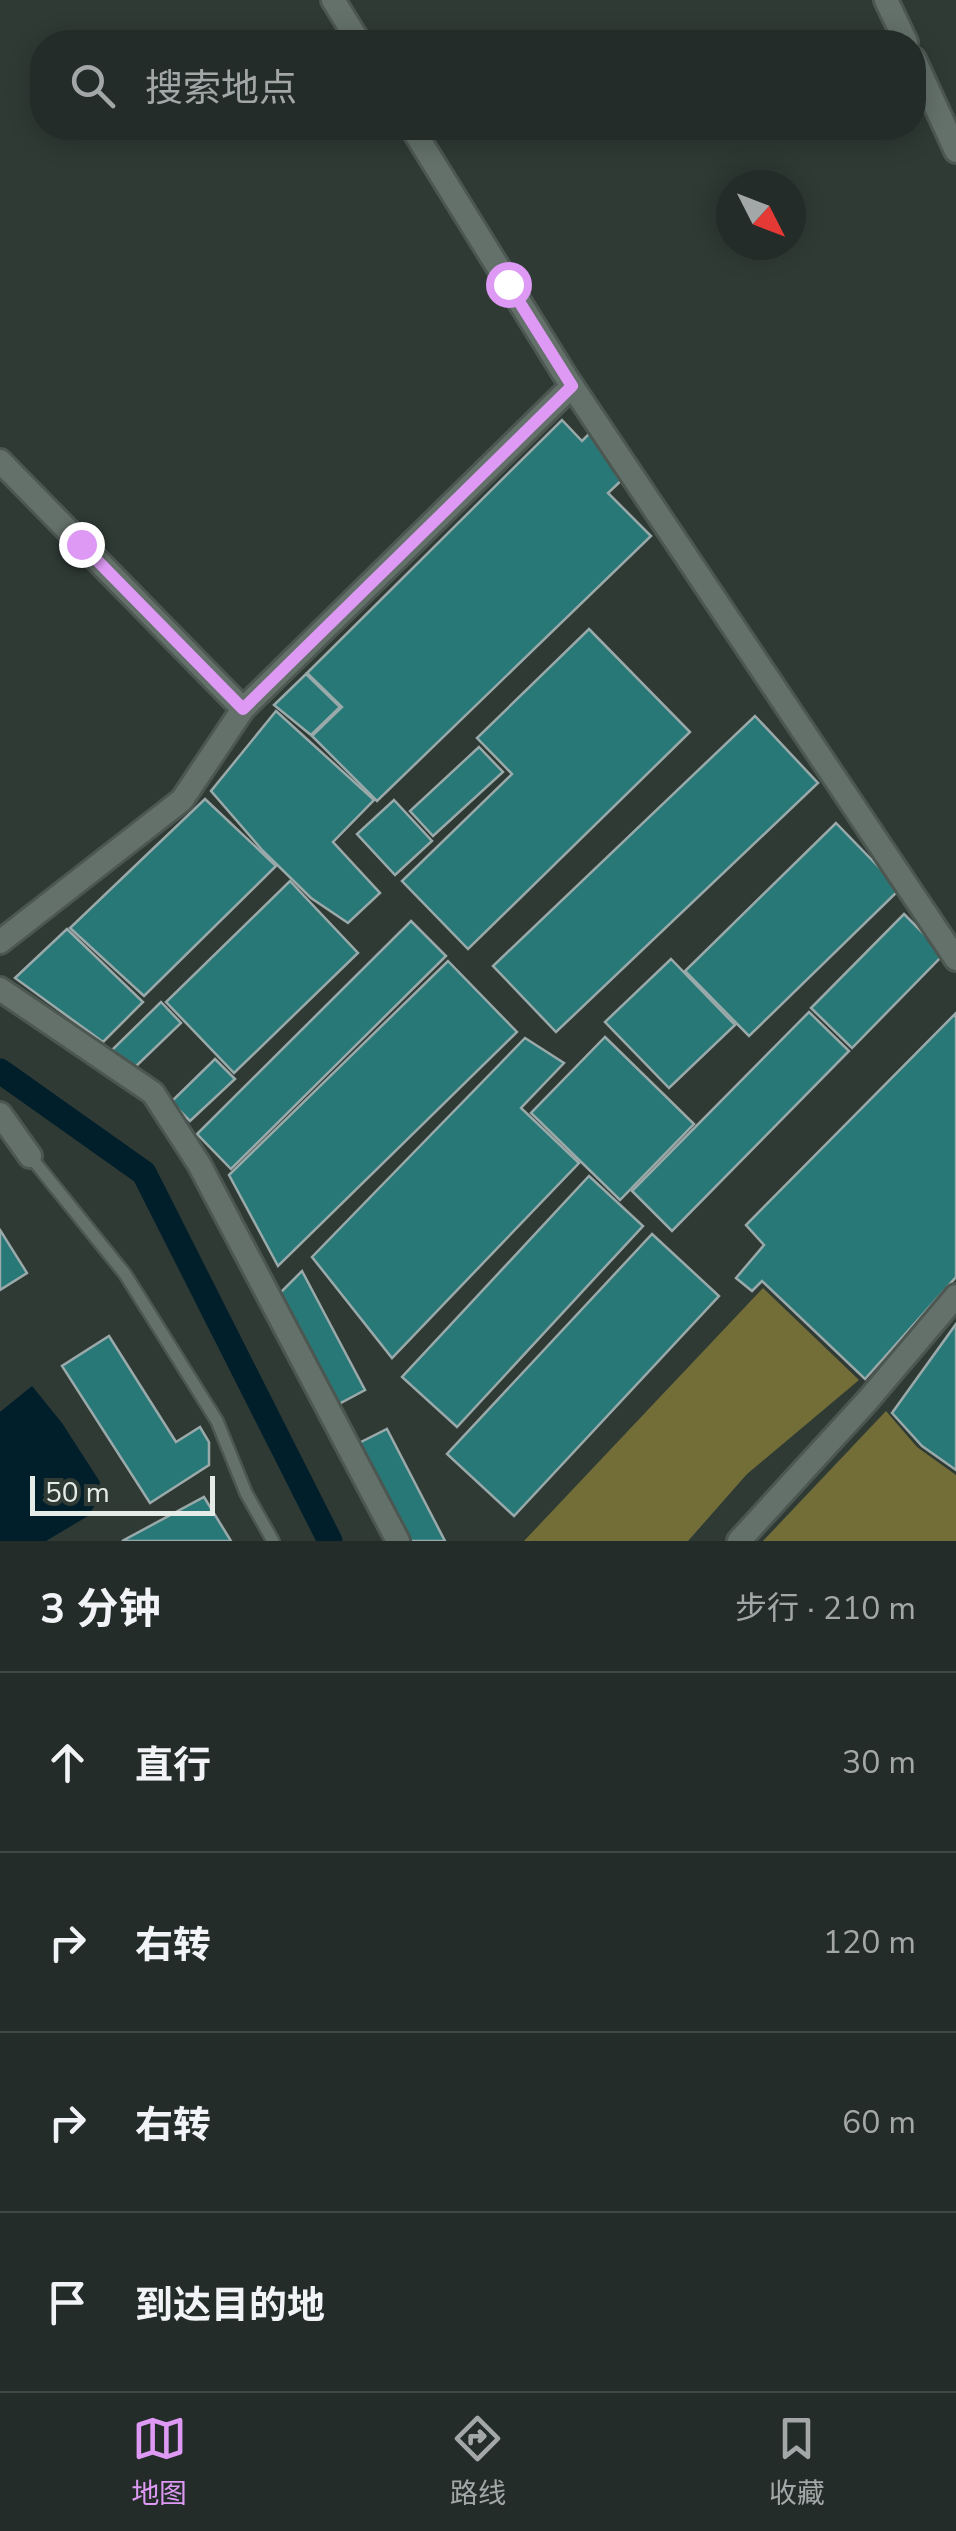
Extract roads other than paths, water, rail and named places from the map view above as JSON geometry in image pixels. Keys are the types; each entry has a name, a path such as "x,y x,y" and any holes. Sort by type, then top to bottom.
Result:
{"street":[{"path":"333,0 352,30"},
{"path":"886,0 900,30"},
{"path":"926,86 956,152"},
{"path":"419,140 572,386 956,959"},
{"path":"0,942 182,800 243,709 572,386"},
{"path":"0,461 243,709"},
{"path":"0,989 153,1093 199,1164 398,1541"},
{"path":"0,1114 30,1156"},
{"path":"739,1541 868,1400 956,1296"}],"lane":[{"path":"30,1156 125,1274 217,1421 246,1493 273,1541"}],"water":[{"path":"32,1386 62,1423 100,1482 97,1502 88,1516 46,1541 0,1541 0,1412"}],"waterway":[{"path":"0,1071 144,1173 330,1541"}]}
